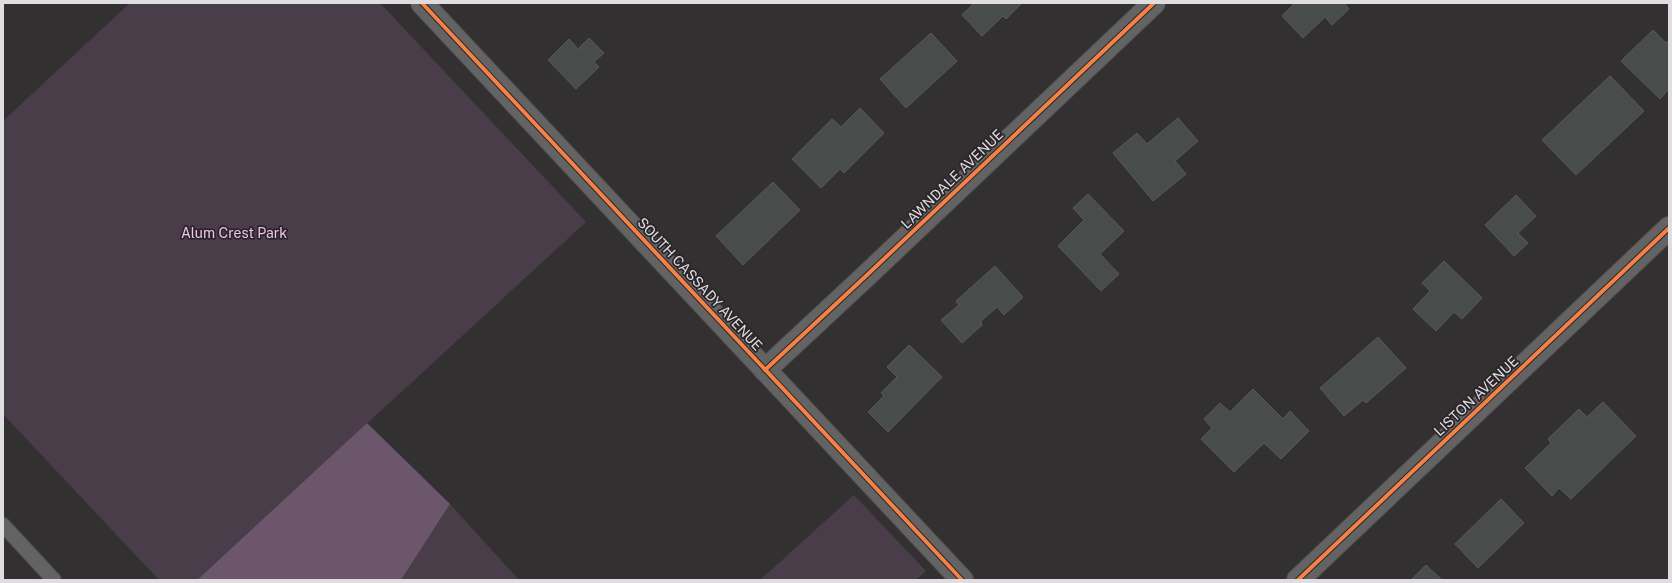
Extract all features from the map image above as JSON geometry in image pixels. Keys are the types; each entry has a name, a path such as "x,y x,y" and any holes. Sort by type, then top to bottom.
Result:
{"street":[{"name":"SOUTH CASSADY AVENUE","path":"422,3 962,580"},
{"name":"LAWNDALE AVENUE","path":"765,370 1154,3"},
{"name":"LISTON AVENUE","path":"1298,580 1669,228"}],"lane":[{"path":"3,525 54,580"}],"green space":[{"name":"Alum Crest Park","path":"130,3 380,3 586,222 197,580 159,580 3,414 3,121"},
{"path":"854,495 926,571 916,580 760,580"},
{"path":"450,504 519,580 401,580"}],"shaded area":[{"path":"367,423 450,504 401,580 197,580"}],"building":[{"path":"974,3 1022,3 1006,19 1003,16 982,36 962,15"},
{"path":"1295,3 1344,3 1349,9 1332,25 1325,17 1303,38 1282,16"},
{"path":"1653,30 1666,43 1669,40 1669,89 1660,99 1621,61"},
{"path":"931,33 957,61 906,108 880,79"},
{"path":"589,38 604,53 594,62 599,67 576,89 548,60 569,39 578,49"},
{"path":"1610,76 1644,111 1576,175 1542,140"},
{"path":"860,108 884,133 844,173 840,169 821,188 792,159 832,119 841,127"},
{"path":"1178,118 1198,141 1175,161 1186,174 1153,201 1113,153 1137,133 1147,144"},
{"path":"773,182 800,210 743,265 716,236"},
{"path":"1088,194 1124,231 1100,254 1119,274 1101,291 1058,246 1084,220 1073,208"},
{"path":"1516,195 1536,216 1518,233 1528,243 1514,256 1485,225"},
{"path":"1444,261 1482,298 1462,319 1454,312 1436,331 1413,309 1430,291 1422,283"},
{"path":"995,266 1023,297 1004,315 997,307 981,321 982,325 962,343 941,320 959,305 956,301"},
{"path":"1378,337 1406,368 1366,403 1363,400 1344,416 1320,388"},
{"path":"909,345 942,377 888,432 868,412 884,396 881,393 897,377 887,367"},
{"path":"1253,389 1283,419 1290,411 1309,431 1281,459 1264,443 1234,472 1201,439 1212,428 1204,419 1220,403 1230,412"},
{"path":"1603,402 1636,436 1571,499 1559,488 1552,496 1525,468 1551,443 1548,439 1579,409 1587,417"},
{"path":"1501,499 1524,523 1478,568 1455,544"},
{"path":"1426,565 1442,580 1411,580"}],"cycle path":[{"path":"422,3 962,580"},
{"path":"765,370 1154,3"},
{"path":"1298,580 1669,228"}]}
